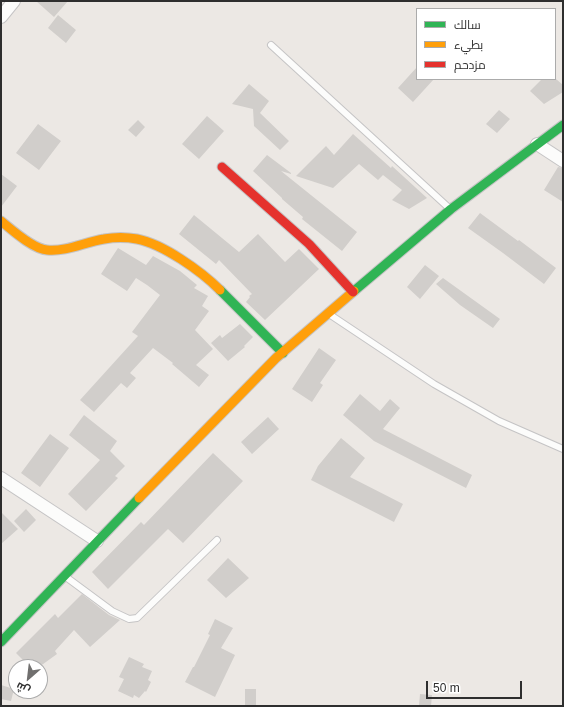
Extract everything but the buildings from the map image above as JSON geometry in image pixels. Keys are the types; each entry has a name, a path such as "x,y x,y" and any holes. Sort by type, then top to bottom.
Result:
{"street":[{"path":"1,17 14,1"},
{"path":"1,642 97,541 283,353 450,209 563,125"},
{"path":"537,144 563,161"},
{"path":"222,167 310,244 353,292"},
{"path":"1,221 31,244 46,250 62,250 103,239 122,237 138,239 153,244 181,259 211,281 283,353"},
{"path":"1,478 97,541"}],"lane":[{"path":"271,44 450,209"},
{"path":"328,313 434,384 499,421 563,449"},
{"path":"65,576 112,610 129,619 137,618 217,540"}],"traffic: fast":[{"path":"354,291 451,209 563,125"},
{"path":"220,290 283,353"},
{"path":"1,642 139,498"}],"traffic: slow":[{"path":"1,221 29,243 41,249 47,250 61,250 97,240 112,238 129,238 147,242 158,246 181,259 220,290"},
{"path":"139,498 276,358 354,291"}],"traffic: jam":[{"path":"222,167 309,244 353,292"}]}
